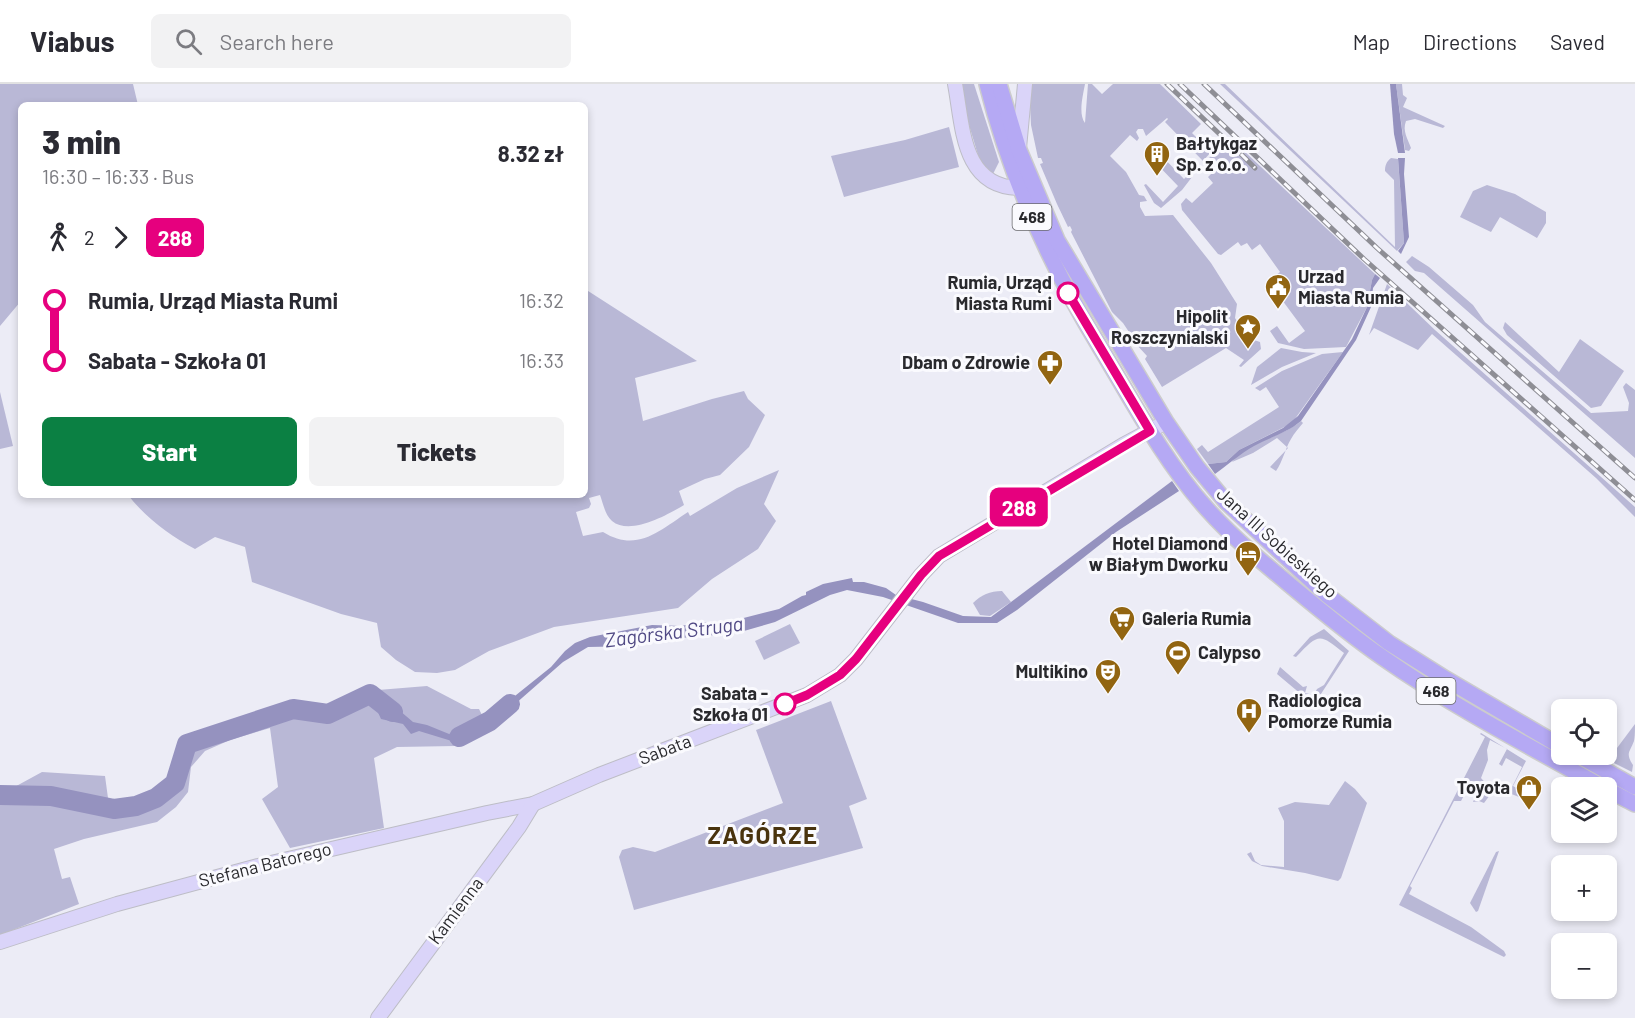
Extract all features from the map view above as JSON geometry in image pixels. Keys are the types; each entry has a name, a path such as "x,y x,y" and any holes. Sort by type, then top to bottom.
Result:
{"main road":[{"name":"Jana III Sobieskiego","path":"987,84 996,119 1020,188 1067,291 1150,431 1192,492 1230,532 1353,637 1447,698 1586,777"},
{"name":"Jana III Sobieskiego","path":"999,84 1019,150 1057,240 1167,422 1191,459 1226,502 1336,602 1389,643 1551,741"},
{"path":"1596,765 1635,787"},
{"name":"Jana III Sobieskiego","path":"1617,794 1635,804"}],"street":[{"path":"955,84 968,151 977,169 992,182 1010,188 1020,188"},
{"path":"1019,150 1025,84"},
{"name":"Sabata","path":"533,804 599,775 777,707 815,690 840,675 856,659 921,575 939,556 1167,422"},
{"name":"Stefana Batorego","path":"0,942 117,904 258,866 533,804"},
{"name":"Kamienna","path":"378,1018 519,827 533,804"}],"shaded area":[{"path":"0,84 133,84 137,102 18,102 18,305 0,326"},
{"path":"961,84 974,84 999,162 992,176 981,165 969,125"},
{"path":"1029,84 1085,84 1081,110 1085,123 1088,84 1092,84 1102,94 1113,84 1160,84 1201,124 1192,133 1211,152 1203,161 1165,122 1167,118 1146,136 1143,129 1138,129 1137,141 1130,135 1110,156 1126,172 1139,195 1144,196 1147,201 1140,202 1145,216 1173,215 1211,263 1237,304 1235,318 1248,338 1260,342 1261,349 1241,367 1239,366 1244,360 1226,348 1162,387 1145,359 1147,356 1136,344 1138,343 1133,334 1131,335 1112,312 1057,204 1040,164 1043,163 1041,158 1038,158 1031,125"},
{"path":"1220,84 1225,84 1395,247 1394,180 1385,169 1391,158 1398,159 1404,243 1397,251"},
{"path":"1396,84 1402,84 1403,95 1407,98 1403,107 1445,126 1443,128 1415,119 1406,121 1405,132 1411,148 1409,151 1405,150"},
{"path":"949,127 959,167 844,197 831,156 905,140"},
{"path":"1219,142 1225,147 1227,145 1239,156 1244,151 1375,274 1367,307 1346,347 1304,349 1278,343 1270,331 1277,326 1289,343 1305,331 1268,281 1280,272 1260,244 1252,250 1247,243 1241,246 1238,242 1221,255 1218,254 1182,210 1181,204 1186,198 1192,203 1213,183 1208,177 1214,171 1205,162 1215,152 1212,149"},
{"path":"1158,152 1184,179 1190,173 1192,177 1182,190 1161,208 1154,203 1144,185 1146,184 1163,202 1178,186 1152,159"},
{"path":"1487,185 1515,194 1546,212 1546,223 1537,238 1500,217 1491,232 1460,217 1473,191"},
{"path":"1412,256 1429,267 1473,305 1485,322 1591,413 1628,411 1629,403 1623,387 1626,383 1635,390 1635,458 1424,273 1415,271 1406,262"},
{"path":"1387,284 1435,330 1635,507 1635,517 1596,478 1432,334 1418,350 1374,328 1369,335"},
{"path":"588,291 697,361 635,378 643,421 744,391 748,399 765,415 749,447 720,475 679,491 684,505 648,522 628,526 612,521 604,509 600,495 589,498 591,504 589,508 576,512 583,536 603,532 615,538 627,540 647,537 688,512 690,516 737,488 779,470 764,504 776,521 758,549 712,579 678,608 554,627 489,651 455,670 437,673 415,672 396,660 381,647 377,623 341,614 252,582 245,547 215,537 195,549 176,538 142,511 131,498 588,498"},
{"path":"1505,322 1559,372 1580,339 1624,371 1601,406 1591,408 1507,335 1503,328"},
{"path":"1281,348 1316,353 1282,367 1251,385 1257,367"},
{"path":"1343,352 1292,423 1239,450 1226,462 1208,464 1197,449 1202,445 1208,452 1279,407 1266,387 1260,391 1255,388 1282,371 1322,354"},
{"path":"0,392 13,446 0,449"},
{"path":"1301,421 1303,423 1287,447 1277,438 1253,453 1232,462 1247,449"},
{"path":"1286,451 1276,471 1270,467"},
{"path":"1002,591 1011,602 990,616 980,615 973,603 986,594"},
{"path":"790,624 800,643 764,660 755,641"},
{"path":"1324,629 1349,651 1317,700 1309,697 1308,700 1277,674 1280,667 1303,687 1307,686 1305,693 1314,695 1317,689 1324,685 1344,653 1319,638 1310,643 1296,657 1293,656 1310,637"},
{"path":"427,686 471,709 479,709 486,723 455,746 397,747 374,758 384,828 290,848 262,799 278,787 270,728 230,740 205,751 191,767 188,792 176,807 157,822 84,839 54,849 62,879 70,877 79,904 0,935 0,791 9,790 42,772 105,776 108,798 124,806 141,806 172,785 192,743 248,719 288,705 348,711 378,690"},
{"path":"831,701 867,799 849,806 863,848 634,910 619,857 622,850 633,847 655,852 783,803 756,730"},
{"path":"1635,724 1634,741 1629,755 1633,765 1632,772 1617,764 1617,748"},
{"path":"1481,733 1505,748 1490,740 1487,750 1488,760 1481,778 1489,787 1490,795 1484,803 1473,802 1477,793 1468,788 1461,801 1454,801 1410,886 1412,888 1409,894 1471,927 1504,951 1506,955 1504,957 1399,905 1485,737"},
{"path":"1507,749 1526,761 1513,786 1525,793 1519,797 1509,793 1522,767 1506,758 1502,766 1499,764"},
{"path":"1345,781 1367,803 1338,881 1262,866 1252,861 1247,854 1251,852 1255,861 1261,865 1284,867 1284,821 1278,808 1295,802 1329,805"},
{"path":"1499,851 1476,912 1470,903 1496,852"}],"water":[{"path":"1390,84 1396,84 1405,153 1398,153"},
{"path":"1398,158 1405,158 1404,174 1409,237 1401,254 1398,251 1404,243"},
{"path":"1375,274 1380,278 1373,288 1371,307 1356,340 1301,421 1290,429 1249,449 1215,474 1208,464 1226,462 1239,450 1283,428 1298,416 1352,339 1367,307"},
{"path":"1172,481 1179,491 1116,532 1017,610 997,623 958,623 883,597 847,590 830,595 775,622 737,633 681,638 665,637 637,646 588,647 563,662 491,725 490,716 551,667 575,643 590,637 652,625 681,626 701,622 728,622 779,609 823,584 852,578 853,582 864,582 886,588 896,595 963,616 991,617"},
{"path":"375,695 382,700 386,699 413,722 454,736 481,720 484,726 455,742 419,731 411,734 403,724 381,719 376,708 379,705 371,698"}],"waterway":[{"name":"Zagórska Struga","path":"0,795 51,796 114,809 136,806 156,798 175,783 187,744 293,709 328,714 370,694 393,712"},
{"name":"Zagórska Struga","path":"459,737 490,721 510,704"}],"railway":[{"path":"1167,84 1230,144"},
{"path":"1180,84 1364,259 1635,500"},
{"path":"1204,84 1377,248 1635,478"},
{"path":"1241,154 1255,168"}],"bus line":[{"name":"288","path":"785,704 807,695 840,675 856,659 901,604 921,575 939,556 1150,431 1068,293"}],"place":[{"name":"Bałtykgaz Sp. z o.o.","path":"1157,177"},
{"name":"Rumia, Urząd Miasta Rumi","path":"1068,293"},
{"name":"Urzad Miasta Rumia","path":"1278,310"},
{"name":"Hipolit Roszczynialski","path":"1248,350"},
{"name":"Dbam o Zdrowie","path":"1050,386"},
{"name":"Hotel Diamond w Białym Dworku","path":"1248,577"},
{"name":"Galeria Rumia","path":"1122,642"},
{"name":"Calypso","path":"1178,676"},
{"name":"Multikino","path":"1108,695"},
{"name":"Sabata - Szkoła 01","path":"785,704"},
{"name":"Radiologica Pomorze Rumia","path":"1249,734"},
{"name":"Toyota","path":"1529,811"}],"district":[{"name":"ZAGÓRZE","path":"763,836"}]}
